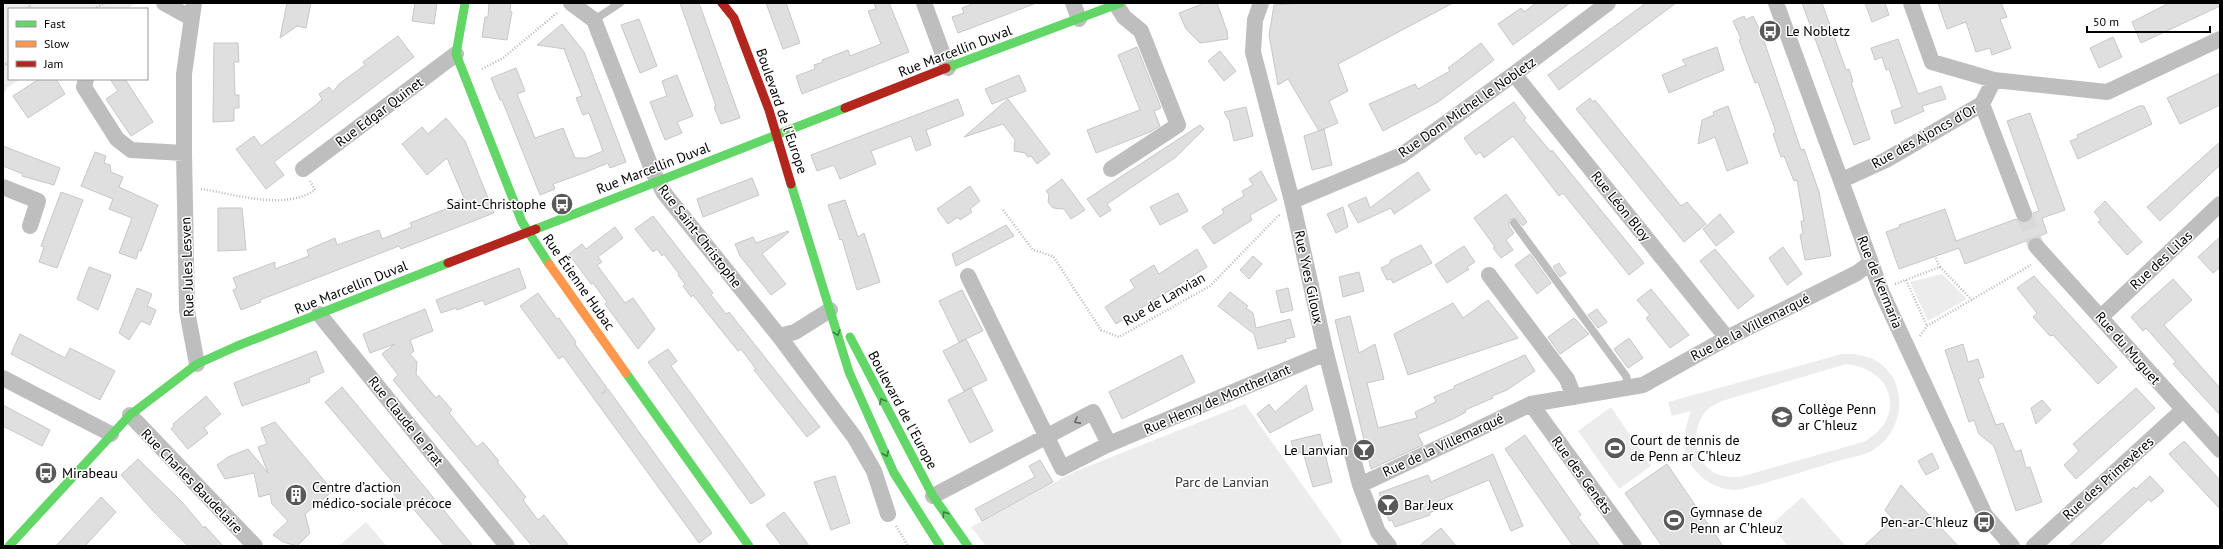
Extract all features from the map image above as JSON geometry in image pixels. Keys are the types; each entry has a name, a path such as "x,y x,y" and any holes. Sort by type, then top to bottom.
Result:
{"main road":[{"path":"456,54 465,3"},
{"name":"Boulevard de l'Europe","path":"722,3 734,18 777,134 849,372 894,473 940,546"},
{"name":"Boulevard de l'Europe","path":"734,18 735,3"},
{"name":"Rue Marcellin Duval","path":"197,364 237,346 777,134 1118,4"},
{"name":"Rue Étienne Hubac","path":"456,54 522,222 534,243 747,545"},
{"name":"Boulevard de l'Europe","path":"822,282 933,496 968,546"},
{"path":"9,546 130,415 197,364"}],"street":[{"path":"164,3 193,10"},
{"path":"924,3 948,68"},
{"path":"1073,3 1079,19"},
{"path":"1251,3 1255,20"},
{"name":"Rue Yves Giloux","path":"1261,3 1255,20 1254,52 1292,201 1326,354 1374,539 1389,546"},
{"name":"Rue Dom Michel le Nobletz","path":"1292,201 1402,155 1514,74 1608,3"},
{"name":"Rue de Kermaria","path":"1776,3 1842,180 1870,263 1986,515 2012,546"},
{"path":"1911,3 1932,62 1994,80 2107,92 2220,39"},
{"path":"1111,169 1178,125 1141,32 1124,16 1118,4"},
{"path":"568,5 594,20"},
{"name":"Rue Jules Lesven","path":"193,10 184,74 184,153 187,311 197,364"},
{"name":"Rue Saint-Christophe","path":"594,20 657,182 779,336 855,438 874,471 888,514"},
{"name":"Rue Edgar Quinet","path":"303,169 456,54"},
{"name":"Rue Léon Bloy","path":"1514,74 1727,338"},
{"path":"86,80 84,87 116,139 131,150 184,153"},
{"name":"Rue des Ajoncs d'Or","path":"1842,180 1886,160 1982,104 1994,80"},
{"path":"1982,104 2024,214"},
{"path":"3,187 38,201 30,226"},
{"name":"Rue des Lilas","path":"2101,317 2220,204"},
{"name":"Rue du Muguet","path":"2041,252 2220,450"},
{"name":"Rue de la Villemarqué","path":"1360,485 1531,404 1643,385 1727,338 1857,273 1870,263"},
{"path":"1489,275 1567,379 1574,397"},
{"name":"Rue Henry de Montherlant","path":"968,276 1062,468 1108,444 1326,354"},
{"path":"779,336 795,332 830,310"},
{"name":"Rue Claude le Prat","path":"319,314 507,546"},
{"path":"3,378 111,434"},
{"name":"Rue des Genêts","path":"1531,404 1634,546"},
{"name":"Rue des Primevères","path":"2034,546 2183,410"},
{"path":"933,496 1093,412 1108,444"},
{"name":"Rue Charles Baudelaire","path":"130,415 255,546"}],"lane":[{"path":"594,20 620,3"},
{"path":"1514,223 1626,376 1629,387"}],"path":[{"path":"96,8 105,3"},
{"path":"465,76 503,58 568,5"},
{"path":"185,186 270,200 289,200 307,195 315,190 303,169"},
{"name":"Rue de Lanvian","path":"1003,210 1033,250 1053,256 1101,330 1119,337 1210,286 1292,201"},
{"path":"1909,350 1927,326 1972,300 2041,252"},
{"path":"1935,257 1940,267 1972,300"},
{"path":"1893,285 1940,267"},
{"path":"1906,280 1927,326"},
{"path":"888,514 908,546"}],"green space":[{"path":"3,3 136,3 128,8 8,8 8,80 19,80 7,88 3,95"},
{"path":"1942,274 1967,299 1928,321 1910,282"},
{"path":"1842,354 1857,354 1870,358 1882,365 1892,376 1897,386 1899,396 1898,417 1894,427 1882,444 1873,450 1862,455 1765,483 1735,490 1716,486 1707,481 1693,468 1685,451 1684,441 1685,429 1691,411 1672,416 1668,402","holes":["1846,364 1863,368 1876,375 1885,385 1889,396 1890,409 1886,421 1877,432 1863,442 1740,477 1716,474 1706,466 1701,459 1696,442 1699,424 1702,416 1708,409 1722,401"]},
{"name":"Parc de Lanvian","path":"1245,404 1342,541 1339,546 986,546 971,527 1074,472"},
{"name":"Court de tennis de de Penn ar C'hleuz","path":"1611,407 1651,466 1619,489 1578,431"},
{"path":"1802,497 1846,546 1788,546 1770,526"},
{"path":"366,522 387,546 339,546"}],"building":[{"path":"287,3 311,3 306,28 297,26 280,38"},
{"path":"415,3 437,3 434,24 412,21"},
{"path":"489,3 511,3 510,11 512,12 507,40 482,37 485,17 488,17"},
{"path":"680,3 699,3 740,118 721,124"},
{"path":"766,3 786,3 800,43 783,49"},
{"path":"874,3 889,3 909,52 802,94 796,76 815,69 814,65 823,62 822,60 848,50 850,56 881,44 868,11 876,9"},
{"path":"975,3 1034,4 958,33 952,17 964,13 962,8"},
{"path":"1205,3 1217,3 1227,31 1228,39 1200,43 1186,29 1179,13"},
{"path":"1305,3 1453,3 1338,64 1348,91 1329,101 1338,123 1319,131 1288,79 1278,85 1269,35 1274,5"},
{"path":"1536,3 1570,3 1513,45 1498,24 1521,8 1524,12"},
{"path":"1646,3 1676,3 1559,90 1548,75"},
{"path":"1802,3 1822,3 1846,70 1849,69 1853,82 1851,82 1870,139 1854,145"},
{"path":"1865,3 1885,3 1889,15 1872,22"},
{"path":"1938,3 2001,3 2007,17 2000,19 2011,48 1992,55 1990,48 1976,52 1966,22 1947,29"},
{"path":"2169,3 2220,3 2220,6 2141,43 2132,22"},
{"path":"1744,16 1746,20 1753,16 1762,35 1801,150 1804,149 1819,192 1831,256 1805,260 1800,235 1803,234 1801,221 1804,221 1797,180 1794,181 1784,156 1781,157 1773,134 1776,132 1758,82 1755,83 1739,40 1741,39 1733,21"},
{"path":"639,19 657,66 640,73 621,25"},
{"path":"562,24 584,52 626,162 610,168 608,163 553,184 555,189 540,195 502,100 500,100 491,78 516,68 525,91 517,94 535,138 563,128 575,158 586,158 603,151 589,113 583,115 576,98 582,96 565,49 537,45"},
{"path":"398,36 414,57 274,162 284,175 266,189 236,149 254,136 261,146 316,105 322,99 319,94 329,87 333,92 339,84 365,65 363,62"},
{"path":"2113,37 2122,57 2099,68 2090,48"},
{"path":"1898,39 1918,94 1941,86 1946,99 1922,106 1924,111 1895,124 1891,111 1902,107 1889,69 1886,70 1882,57 1875,60 1871,48"},
{"path":"214,43 238,43 239,62 234,62 235,95 239,95 239,108 234,108 234,121 213,122"},
{"path":"1481,43 1494,60 1438,102 1383,131 1369,104 1415,84 1418,89 1450,71 1448,68"},
{"path":"1137,47 1161,108 1154,111 1160,126 1150,132 1096,153 1087,130 1140,110 1118,55"},
{"path":"1717,47 1724,70 1669,93 1662,75 1686,65 1682,60"},
{"path":"1220,51 1236,71 1224,81 1208,61"},
{"path":"2220,73 2220,105 2180,124 2167,98"},
{"path":"677,75 693,116 677,122 682,133 665,140 650,102 667,96 662,81"},
{"path":"1019,75 1026,91 992,104 985,89"},
{"path":"37,80 57,80 65,94 28,118 13,96"},
{"path":"111,80 126,80 153,122 131,136 106,99 118,91"},
{"path":"1590,98 1593,102 1595,100 1681,206 1687,202 1706,224 1684,242 1576,109"},
{"path":"958,99 964,115 926,130 931,145 916,151 911,136 871,151 876,164 840,179 834,165 817,171 811,155"},
{"path":"1008,99 1050,154 1037,164 1031,156 1028,157 1025,153 1014,151 1015,140 1003,124 964,137"},
{"path":"1514,102 1526,118 1524,120 1551,152 1552,150 1644,263 1629,275 1563,193 1559,196 1513,136 1484,158 1480,152 1476,155 1464,138"},
{"path":"1728,106 1748,163 1727,171 1715,137 1698,144 1702,120 1714,115 1713,112"},
{"path":"2139,106 2144,106 2152,124 2078,159 2070,141 2078,138 2077,135"},
{"path":"1246,107 1253,136 1234,141 1229,120 1224,112"},
{"path":"2030,113 2065,210 2042,218 2047,233 1965,264 1959,248 1899,269 1886,232 1900,227 1899,225 1945,209 1956,241 2016,219 2022,223 2027,223 2032,220 2033,213 2039,211 2007,121"},
{"path":"446,118 465,141 494,213 401,249 399,246 260,300 261,302 241,310 233,290 237,288 233,278 275,262 275,269 309,256 307,250 335,238 337,245 379,230 382,239 412,227 410,223 448,208 447,205 464,198 447,158 427,175 402,144 422,127 428,134"},
{"path":"1200,125 1204,129 1176,157 1107,204 1111,210 1100,217 1087,199"},
{"path":"1324,129 1332,165 1312,170 1304,136"},
{"path":"2220,142 2220,165 2160,221 2147,207"},
{"path":"3,146 60,168 54,185 22,176 23,174 3,166"},
{"path":"95,152 106,156 104,163 110,165 111,172 123,177 119,187 158,205 141,251 139,250 136,259 119,253 132,218 109,209 113,199 81,186"},
{"path":"1261,171 1277,200 1250,215 1252,220 1214,244 1202,227 1224,213 1222,209 1244,196 1242,191 1253,185 1249,179"},
{"path":"1418,172 1430,190 1394,214 1391,208 1358,223 1348,205 1366,197 1370,208"},
{"path":"752,178 759,195 703,217 697,199"},
{"path":"1062,179 1085,210 1071,219 1064,209 1053,208 1048,202 1049,195 1046,191"},
{"path":"970,186 980,201 970,209 972,212 960,220 958,217 948,224 937,209"},
{"path":"61,192 83,200 57,268 39,262 44,247 41,246"},
{"path":"1178,193 1188,211 1160,225 1150,207"},
{"path":"1506,194 1527,222 1523,226 1516,218 1509,220 1509,226 1514,233 1506,240 1513,250 1501,258 1474,218"},
{"path":"845,200 858,237 864,233 880,282 857,290 842,239 840,240 828,205"},
{"path":"2105,201 2142,242 2127,255 2098,222 2101,220 2094,212"},
{"path":"1343,207 1348,227 1336,233 1327,214"},
{"path":"218,208 242,208 246,250 218,251"},
{"path":"1720,214 1734,232 1716,246 1703,229"},
{"path":"653,216 713,293 711,295 726,314 729,312 820,427 807,437 754,370 756,369 741,349 738,351 693,295 691,297 683,286 685,284 678,275 679,274 664,254 662,256 657,249 653,252 635,229"},
{"path":"1006,225 1014,236 956,266 952,254"},
{"path":"615,227 623,238 598,257 602,262 597,265 625,303 633,298 655,329 638,349 605,304 607,302 593,283 591,284 569,254 582,244 586,249"},
{"path":"788,231 789,232 762,254 786,284 771,295 740,256 735,244 753,237 756,243"},
{"path":"2220,237 2220,267 2213,273 2198,257"},
{"path":"1421,245 1432,263 1393,283 1391,279 1387,280 1381,268 1389,264 1391,260"},
{"path":"1464,246 1475,262 1467,267 1469,269 1447,283 1435,265"},
{"path":"1783,247 1802,274 1787,285 1769,258"},
{"path":"1197,249 1207,267 1116,324 1105,307 1135,288 1130,280 1154,265 1159,274"},
{"path":"1715,249 1754,296 1738,309 1700,261"},
{"path":"1530,254 1551,283 1537,294 1515,265"},
{"path":"1253,256 1262,264 1249,279 1240,270"},
{"path":"1559,263 1566,273 1560,277 1553,267"},
{"path":"89,267 111,275 98,310 77,299"},
{"path":"519,268 526,288 485,305 483,300 457,310 456,308 441,313 436,300"},
{"path":"1359,272 1364,291 1343,297 1339,277"},
{"path":"2034,276 2117,367 2098,384 2053,335 2050,336 2033,317 2037,313 2017,288"},
{"path":"2173,279 2192,300 2164,325 2220,388 2220,415 2173,364 2176,362 2146,328 2143,331 2131,317"},
{"path":"137,288 152,294 147,306 156,310 150,325 141,321 129,340 119,333"},
{"path":"1288,288 1293,310 1281,313 1276,291"},
{"path":"1651,289 1689,335 1670,348 1646,318 1650,315 1637,300"},
{"path":"962,290 983,331 959,342 939,301"},
{"path":"1230,292 1248,306 1246,308 1253,313 1256,328 1290,319 1295,337 1285,339 1286,342 1258,349 1254,334 1218,306"},
{"path":"538,293 557,319 559,318 576,342 575,344 607,388 602,394 608,389 712,533 699,543 563,356 559,359 520,306"},
{"path":"1488,300 1518,338 1408,375 1394,334 1453,303 1463,318"},
{"path":"425,309 433,331 410,340 414,351 410,354 417,362 416,374 436,398 439,395 452,410 449,413 477,447 483,442 499,461 497,462 526,497 523,500 538,520 544,515 569,546 532,546 393,380 398,375 382,354 395,344 370,353 363,334"},
{"path":"1597,309 1607,322 1598,328 1588,315"},
{"path":"1350,316 1359,353 1375,344 1384,379 1367,383 1378,428 1417,418 1415,412 1436,402 1434,397 1455,388 1454,386 1525,355 1535,371 1507,390 1492,396 1493,398 1465,410 1466,412 1453,419 1418,434 1423,445 1371,469 1335,320"},
{"path":"1574,318 1589,334 1560,354 1548,337"},
{"path":"20,334 65,358 70,348 115,371 100,400 11,354"},
{"path":"1629,338 1643,358 1628,368 1614,349"},
{"path":"966,339 987,380 964,391 943,351"},
{"path":"1963,344 1968,362 1978,359 1984,377 1978,379 1996,425 2003,423 2015,452 2021,450 2026,468 2030,467 2042,502 2016,511 1994,446 1979,434 1974,420 1969,422 1945,350"},
{"path":"668,349 677,361 671,366 765,495 751,504 648,362"},
{"path":"316,351 324,372 309,378 310,382 242,406 234,383"},
{"path":"1182,355 1195,382 1122,419 1109,392"},
{"path":"1306,385 1313,410 1270,433 1257,414 1269,404 1275,412"},
{"path":"342,387 473,546 445,546 410,505 406,508 393,493 398,488 325,402"},
{"path":"971,388 993,431 970,443 948,400"},
{"path":"2136,388 2155,408 2076,479 2064,465 2079,451 2073,444"},
{"path":"206,396 221,414 204,428 208,433 188,449 171,429 174,426 173,424"},
{"path":"2042,400 2051,410 2036,424 2031,408"},
{"path":"3,405 50,430 42,446 3,426"},
{"name":"Centre d’action médico-sociale précoce","path":"275,422 333,491 305,514 310,533 297,546 283,542 273,535 288,521 272,504 270,494 259,497 254,473 225,479 217,465 228,457 248,449 268,473 258,447 267,444 261,428"},
{"path":"1320,434 1332,482 1313,487 1303,452 1295,454 1291,441"},
{"path":"1525,435 1581,515 1578,517 1600,546 1573,546 1505,449"},
{"path":"2184,441 2220,480 2220,509 2169,454"},
{"path":"1932,453 1939,468 1926,475 1918,461"},
{"path":"1493,454 1523,526 1511,531 1489,480 1438,501 1441,508 1429,513 1430,515 1395,527 1392,520 1389,521 1379,493 1428,475 1431,482"},
{"path":"138,459 182,502 204,528 205,526 223,546 188,546 155,513 121,475"},
{"path":"1040,460 1053,482 982,521 975,509 1035,477 1029,466"},
{"name":"Gymnase de Penn ar C'hleuz","path":"1667,464 1723,546 1662,546 1625,493"},
{"path":"835,476 850,523 831,530 814,482"},
{"path":"2150,476 2164,491 2151,502 2149,499 2098,546 2069,546 2134,487 2136,489"},
{"path":"1901,485 1958,546 1864,546 1893,519 1885,510"},
{"path":"101,497 116,512 85,546 56,546"},
{"path":"784,512 809,546 782,546 766,525"},
{"path":"1441,528 1456,546 1419,546"}],"tunnel":[{"path":"2024,214 2036,246"}],"traffic: fast":[{"path":"465,3 456,54 522,222 549,264"},
{"path":"946,68 1120,3"},
{"path":"536,229 845,108"},
{"path":"791,184 849,372 894,473 940,546"},
{"path":"9,546 130,415 197,364 237,346 448,263"},
{"path":"850,337 933,496 968,546"},
{"path":"626,373 749,546"}],"traffic: slow":[{"path":"549,264 626,373"}],"traffic: jam":[{"path":"722,3 734,18 769,110 791,184"},
{"path":"845,108 946,68"},
{"path":"448,263 536,229"}],"place":[{"name":"Le Nobletz","path":"1770,31"},
{"name":"Saint-Christophe","path":"562,204"},
{"name":"Collège Penn ar C'hleuz","path":"1782,417"},
{"name":"Court de tennis de de Penn ar C'hleuz","path":"1615,448"},
{"name":"Le Lanvian","path":"1364,450"},
{"name":"Mirabeau","path":"46,473"},
{"name":"Centre d’action médico-sociale précoce","path":"296,495"},
{"name":"Bar Jeux","path":"1388,505"},
{"name":"Gymnase de Penn ar C'hleuz","path":"1674,520"},
{"name":"Pen-ar-C'hleuz","path":"1984,522"}]}
